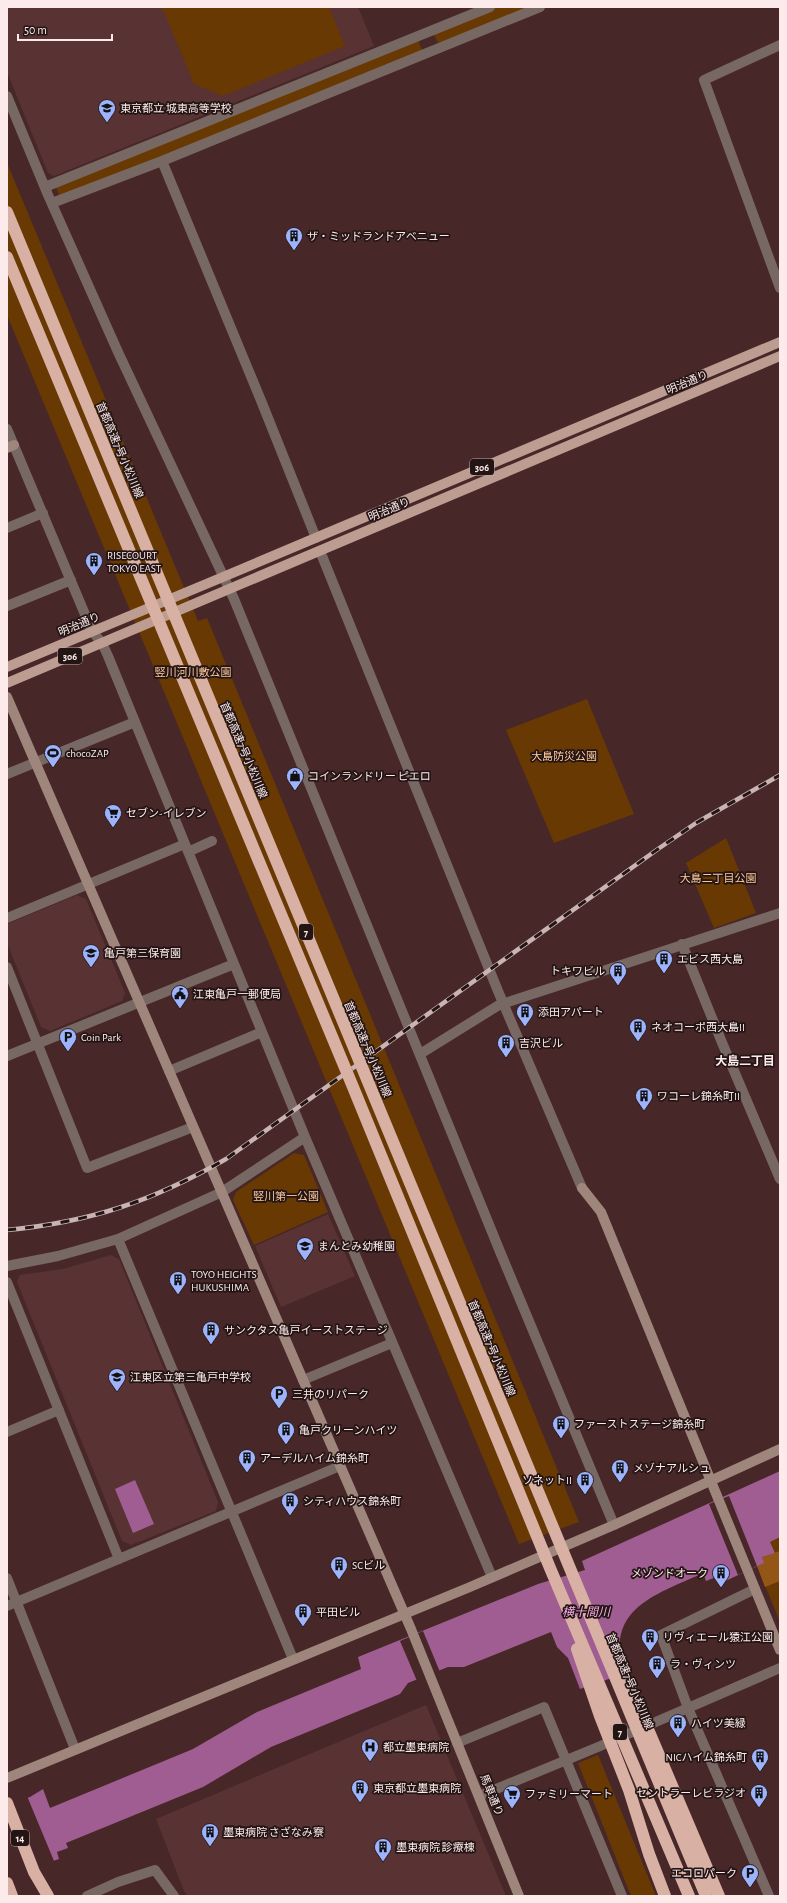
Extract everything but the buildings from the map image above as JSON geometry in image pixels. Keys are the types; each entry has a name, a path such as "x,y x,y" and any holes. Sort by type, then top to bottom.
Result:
{"highway":[{"name":"首都高速7号小松川線","path":"7,212 706,1896"},
{"name":"7","path":"7,257 353,1087 550,1568 689,1896"},
{"path":"550,1568 600,1716 629,1790 636,1818 665,1896"},
{"path":"604,1653 633,1694 719,1896"},
{"name":"14","path":"7,1803 34,1872 48,1896"},
{"path":"7,1883 12,1896"}],"main road":[{"name":"明治通り","path":"7,667 184,593 224,578 780,342"},
{"name":"明治通り","path":"7,683 780,356"}],"street":[{"path":"45,187 490,7"},
{"path":"52,203 162,161 540,7"},
{"path":"780,45 704,80 780,288"},
{"path":"7,96 45,187 118,352 230,589 614,1524"},
{"path":"162,161 316,538"},
{"path":"7,429 11,446 43,514 92,632 102,643 305,1137 492,1577"},
{"path":"7,528 43,514"},
{"path":"320,550 504,1004 582,1188 601,1212 780,1650"},
{"path":"7,606 71,580"},
{"name":"馬車通り","path":"7,697 411,1629 519,1896"},
{"path":"7,774 135,722"},
{"path":"7,918 88,884 186,848 212,841"},
{"path":"420,1054 504,1004 682,944 780,913"},
{"path":"682,944 722,1045 780,1179"},
{"path":"7,1056 234,964"},
{"path":"7,967 87,1168 193,1127"},
{"path":"169,1071 262,1032"},
{"path":"7,1266 58,1256 118,1238 222,1192 305,1137"},
{"path":"118,1238 293,1659"},
{"path":"7,1282 11,1300 59,1410 119,1559"},
{"path":"303,1380 392,1343"},
{"path":"7,1432 59,1410"},
{"path":"7,1778 492,1577 614,1524 780,1448"},
{"path":"12,1604 340,1466"},
{"path":"7,1578 12,1604 76,1749"},
{"path":"756,1590 661,1636 688,1708 769,1896"},
{"path":"479,1796 567,1760 780,1668"},
{"path":"457,1743 544,1707 622,1896"},
{"path":"87,1896 118,1882 155,1870 174,1896"}],"shaded area":[{"name":"東京都立 城東高等学校","path":"7,7 358,7 374,46 54,176 48,173 7,72"},
{"path":"77,895 86,899 125,993 122,1001 50,1031 41,1027 7,943 7,924"},
{"name":"まんとみ幼稚園","path":"328,1214 355,1276 281,1307 255,1246"},
{"name":"江東区立第三亀戸中学校","path":"111,1255 119,1259 218,1502 216,1511 131,1545 122,1541 17,1282 20,1275 63,1269"},
{"path":"780,1551 780,1581 765,1587 757,1566 763,1563 762,1557"},
{"name":"都立墨東病院","path":"426,1705 506,1896 188,1896 184,1891 156,1819"}],"green space":[{"path":"162,7 329,7 345,46 223,96 194,84"},
{"path":"497,7 532,7 438,43 434,35 435,32"},
{"path":"418,40 422,50 421,53 60,197 55,185"},
{"name":"竪川河川敷公園","path":"7,163 198,621 207,618 579,1522 519,1544 7,315"},
{"name":"大島防災公園","path":"587,699 634,814 554,843 506,730"},
{"name":"大島二丁目公園","path":"726,838 756,913 714,928 686,863"},
{"name":"竪川第一公園","path":"294,1153 304,1155 328,1212 254,1245 233,1200 236,1192"},
{"path":"780,1537 780,1622 757,1566 763,1563 762,1557 770,1541"},
{"path":"598,1755 656,1896 631,1896 578,1763"}],"water":[{"name":"横十間川","path":"780,1471 780,1537 770,1542 775,1553 762,1557 764,1563 719,1584 716,1577 706,1581 703,1573 661,1592 636,1609 627,1620 621,1633 620,1652 626,1673 580,1689 568,1658 557,1647 551,1632 464,1667 448,1667 408,1683 400,1694 271,1747 203,1787 66,1843 68,1848 57,1852 59,1859 7,1876 7,1805 30,1797 43,1789 50,1808 193,1749 257,1712 361,1669 358,1657 538,1584 585,1570 582,1561"},
{"path":"135,1480 154,1524 133,1533 115,1489"}],"pier":[{"path":"729,1496 757,1566 738,1575 709,1504"},
{"path":"423,1631 440,1672 417,1681 400,1641"},
{"path":"27,1796 54,1861 7,1878 7,1803"}],"railway":[{"path":"7,1230 66,1221 121,1207 173,1187 226,1159 658,849 696,823 780,775"}],"place":[{"name":"東京都立 城東高等学校","path":"107,123"},
{"name":"ザ・ミッドランドアベニュー","path":"294,251"},
{"name":"RISECOURT TOKYO EAST","path":"94,576"},
{"name":"chocoZAP","path":"53,768"},
{"name":"コインランドリー ピエロ","path":"295,791"},
{"name":"セブン-イレブン","path":"113,828"},
{"name":"亀戸第三保育園","path":"91,968"},
{"name":"エビス西大島","path":"664,974"},
{"name":"トキワビル","path":"618,986"},
{"name":"江東亀戸一郵便局","path":"180,1009"},
{"name":"添田アパート","path":"525,1027"},
{"name":"ネオコーポ西大島II","path":"638,1042"},
{"name":"Coin Park","path":"68,1052"},
{"name":"吉沢ビル","path":"506,1058"},
{"name":"ワコーレ錦糸町II","path":"644,1111"},
{"name":"まんとみ幼稚園","path":"305,1261"},
{"name":"TOYO HEIGHTS HUKUSHIMA","path":"178,1295"},
{"name":"サンクタス亀戸イーストステージ","path":"211,1345"},
{"name":"江東区立第三亀戸中学校","path":"117,1392"},
{"name":"三井のリパーク","path":"279,1409"},
{"name":"ファーストステージ錦糸町","path":"561,1439"},
{"name":"亀戸クリーンハイツ","path":"286,1445"},
{"name":"アーデルハイム錦糸町","path":"247,1473"},
{"name":"メゾナアルシュ","path":"620,1483"},
{"name":"ソネットII","path":"585,1495"},
{"name":"シティハウス錦糸町","path":"290,1516"},
{"name":"SCビル","path":"339,1580"},
{"name":"メゾンドオーク","path":"721,1588"},
{"name":"平田ビル","path":"303,1627"},
{"name":"リヴィエール猿江公園","path":"650,1652"},
{"name":"ラ・ヴィンツ","path":"657,1679"},
{"name":"ハイツ美緑","path":"678,1738"},
{"name":"都立墨東病院","path":"370,1762"},
{"name":"NICハイム錦糸町","path":"760,1772"},
{"name":"東京都立墨東病院","path":"360,1803"},
{"name":"セントラーレビラジオ","path":"759,1808"},
{"name":"ファミリーマート","path":"512,1809"},
{"name":"墨東病院 さざなみ寮","path":"210,1847"},
{"name":"墨東病院 診療棟","path":"383,1862"},
{"name":"エコロパーク","path":"750,1888"}],"district":[{"name":"大島二丁目","path":"745,1061"}]}
